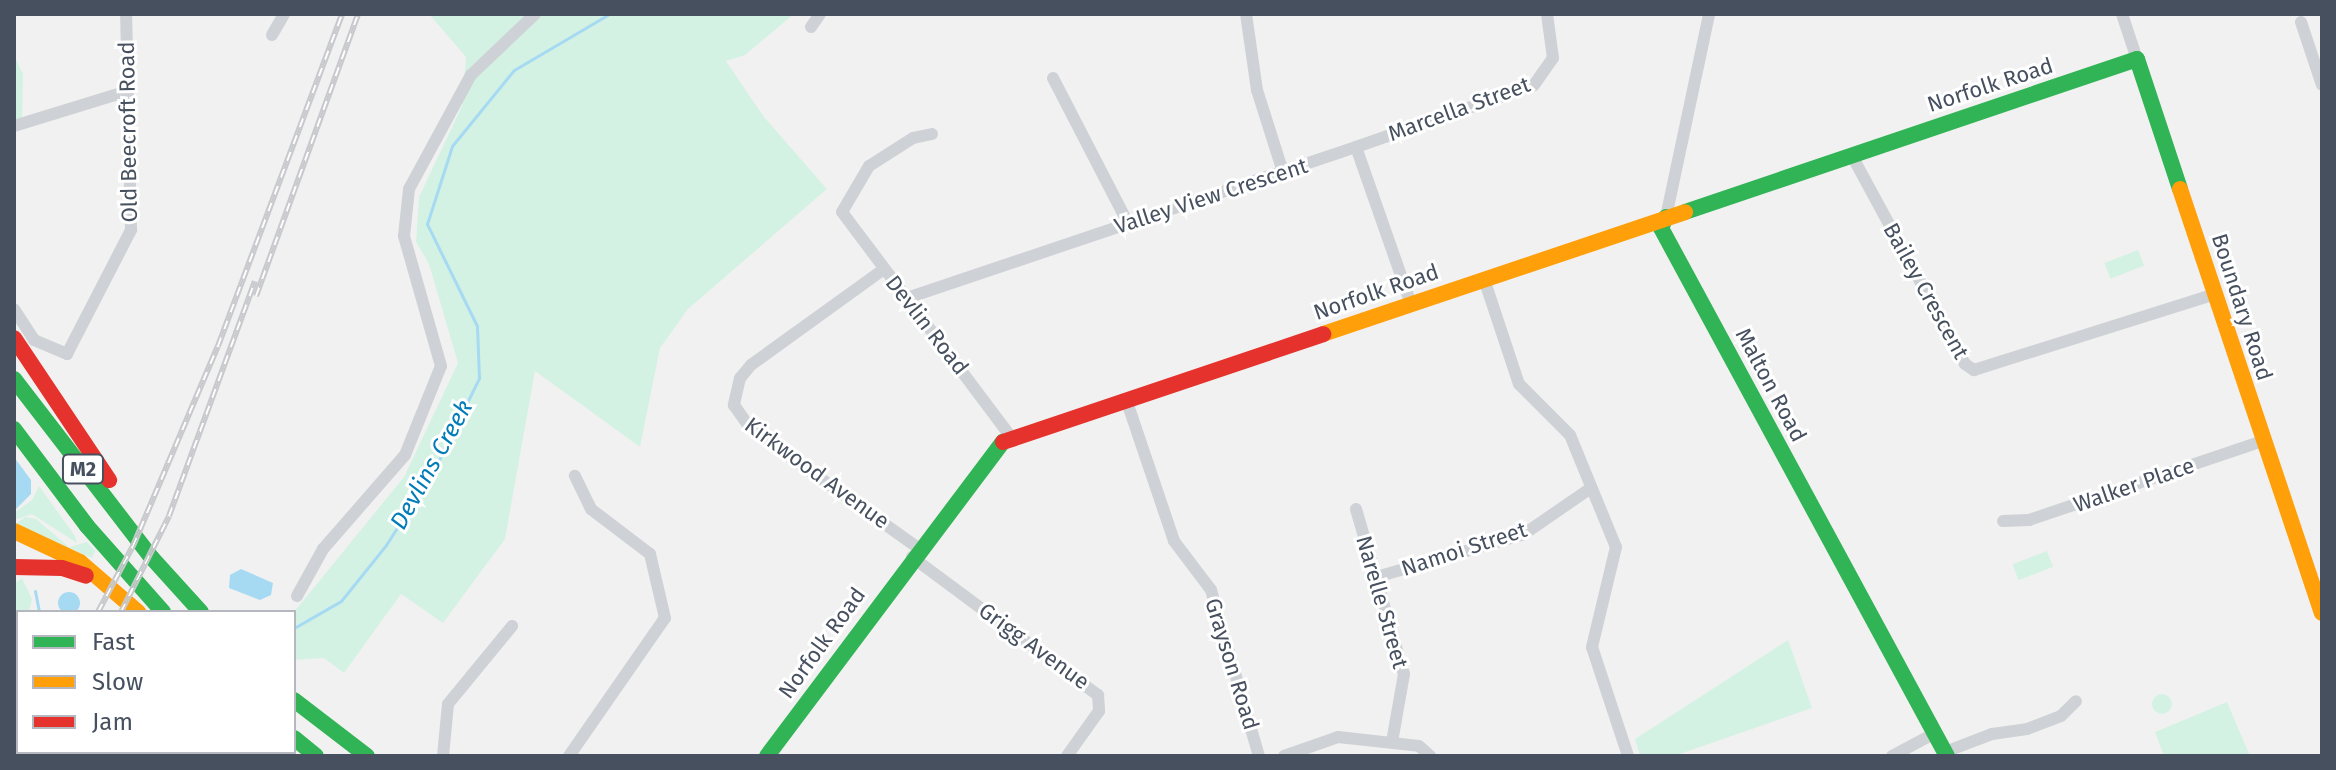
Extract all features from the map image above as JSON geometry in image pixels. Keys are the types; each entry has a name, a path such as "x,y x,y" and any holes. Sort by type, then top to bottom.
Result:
{"main road":[{"name":"Norfolk Road","path":"767,756 985,456 1011,437 2137,59"},
{"name":"Boundary Road","path":"2137,59 2263,441 2315,571 2322,613"},
{"name":"Malton Road","path":"1666,217 1661,228 1946,754"},
{"name":"M2","path":"14,338 136,519 152,558"},
{"name":"M2","path":"14,379 152,558 199,610"},
{"name":"M2","path":"14,429 87,526 161,610"},
{"path":"14,531 80,562 136,610"},
{"path":"14,567 62,568 119,593"},
{"path":"296,702 367,756"},
{"path":"296,740 316,756"}],"street":[{"name":"Old Beecroft Road","path":"14,309 34,340 67,354 111,274 131,230 126,14"},
{"path":"272,35 284,14"},
{"path":"297,596 323,549 405,455 441,366 404,236 409,189 471,75 535,14"},
{"path":"811,27 820,14"},
{"path":"1246,14 1257,90 1283,172"},
{"name":"Marcella Street","path":"1356,147 1534,85 1553,58 1547,14"},
{"name":"Malton Road","path":"1666,217 1709,14"},
{"name":"Boundary Road","path":"2122,14 2137,59"},
{"path":"2301,22 2322,85"},
{"path":"1053,78 1128,223"},
{"path":"14,126 128,91"},
{"name":"Devlin Road","path":"932,134 913,138 869,166 842,212 1011,437"},
{"path":"1356,147 1411,304"},
{"name":"Valley View Crescent","path":"907,298 1356,147"},
{"name":"Bailey Crescent","path":"1851,154 1965,364 1974,370 1985,371 2215,294"},
{"name":"Kirkwood Avenue","path":"884,269 751,365 740,378 734,405 750,428 915,552"},
{"path":"1484,279 1519,384 1570,435 1616,557 1592,647 1628,756"},
{"name":"Grayson Road","path":"1126,399 1174,541 1211,590 1259,756"},
{"name":"Walker Place","path":"2003,521 2029,520 2263,441"},
{"path":"569,756 665,618 650,554 591,509 575,476"},
{"name":"Namoi Street","path":"1373,578 1524,534 1591,488"},
{"name":"Narelle Street","path":"1356,509 1373,578 1404,674 1392,742"},
{"name":"Grigg Avenue","path":"915,552 1098,695 1097,714 1067,756"},
{"path":"443,756 448,704 512,626"},
{"path":"1946,754 1992,734 2027,729 2061,716 2076,701"},
{"path":"1892,756 1935,733"},
{"path":"1284,756 1338,737 1419,746 1430,756"}],"green space":[{"path":"429,14 794,14 745,55 726,61 764,117 827,189 688,309 660,348 640,447 535,371 505,539 443,623 401,594 344,673 324,658 296,660 296,610 404,477 458,363 429,264 416,242 419,197 462,106 466,57"},
{"path":"14,55 23,74 22,122 14,123"},
{"path":"2138,250 2144,266 2110,279 2104,263"},
{"path":"39,486 77,543 32,514 14,520 14,513 32,500"},
{"path":"25,517 36,519 69,547 87,542 95,551 92,558 16,524"},
{"path":"2047,551 2053,567 2019,580 2012,564"},
{"path":"22,578 32,599 29,610 16,610 14,667 14,584"},
{"path":"1788,640 1812,708 1674,756 1640,756 1635,739"},
{"path":"2162,694 2169,697 2172,704 2169,711 2162,714 2155,711 2152,704 2155,697"},
{"path":"2227,702 2250,756 2164,756 2155,732"},
{"path":"40,754 83,754 38,756"}],"water":[{"path":"14,457 31,480 31,494 16,509"},
{"path":"241,569 273,583 271,595 260,600 229,588 230,575"},
{"path":"65,593 73,593 79,599 78,610 60,610 59,607 59,599"}],"waterway":[{"name":"Devlins Creek","path":"296,627 341,601 386,545 435,468 479,378 477,326 427,224 452,146 514,70 609,14"},
{"path":"35,591 39,610"}],"railway":[{"path":"99,610 133,546 218,346 342,14"},
{"path":"256,296 358,14"},
{"path":"122,610 169,516 255,281"}],"traffic: fast":[{"path":"1685,212 2137,59 2180,189"},
{"path":"1666,217 1661,228 1947,756"},
{"path":"14,379 152,558 199,610"},
{"path":"14,429 87,526 161,610"},
{"path":"767,756 1003,442"},
{"path":"296,702 367,756"},
{"path":"296,740 316,756"}],"traffic: slow":[{"path":"2180,189 2322,613"},
{"path":"1323,334 1685,212"},
{"path":"14,531 80,562 136,610"}],"traffic: jam":[{"path":"1003,442 1323,334"},
{"path":"14,338 109,480"},
{"path":"14,567 62,568 86,576"}]}
